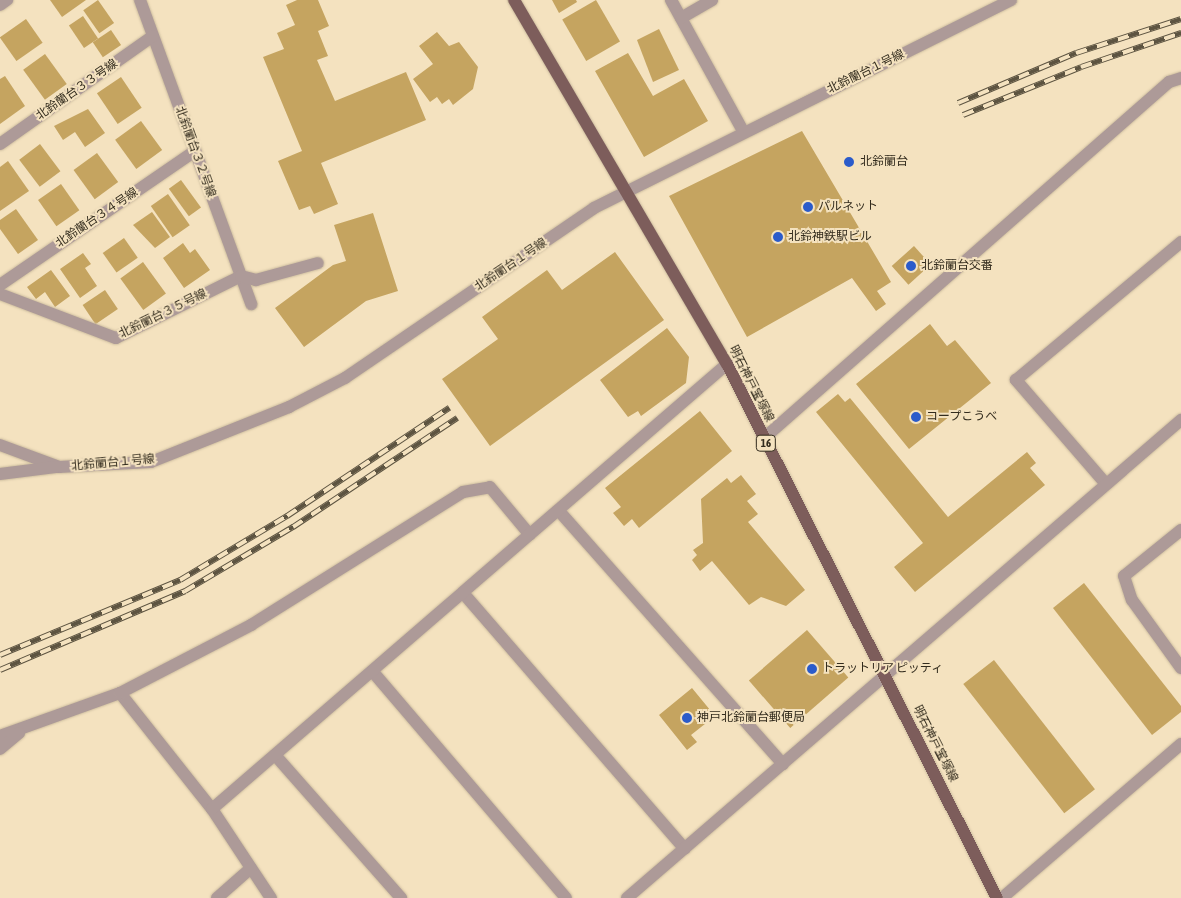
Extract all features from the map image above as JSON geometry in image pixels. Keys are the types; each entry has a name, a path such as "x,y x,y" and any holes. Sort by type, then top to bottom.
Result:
{"main road":[{"name":"明石神戸宝塚線","path":"514,0 727,364 763,439 884,673 997,898"}],"street":[{"path":"0,5 7,0"},
{"name":"北鈴蘭台３２号線","path":"140,0 251,304"},
{"path":"671,0 743,131"},
{"path":"681,18 712,0"},
{"name":"北鈴蘭台１号線","path":"0,445 59,467 150,462 290,407 345,378 594,208 743,131 1012,0"},
{"name":"北鈴蘭台３３号線","path":"0,144 153,36"},
{"path":"763,439 1169,82 1181,78"},
{"name":"北鈴蘭台３４号線","path":"0,285 195,151"},
{"path":"1106,484 1016,380 1181,242"},
{"path":"240,276 256,280 318,263"},
{"name":"北鈴蘭台３５号線","path":"0,294 116,338 240,276"},
{"path":"212,809 464,594 727,364"},
{"path":"627,898 783,764 884,673 1181,420"},
{"path":"0,474 59,467"},
{"path":"0,736 120,693 251,626 463,492 490,487 530,535"},
{"path":"559,511 783,764"},
{"path":"1181,530 1124,576 1132,600 1181,668"},
{"path":"464,594 685,849"},
{"path":"373,672 566,898"},
{"path":"120,693 212,809 271,898"},
{"path":"0,749 23,729"},
{"path":"1002,898 1181,744"},
{"path":"276,755 401,898"},
{"path":"217,898 251,868"}],"building":[{"path":"50,0 86,0 62,17"},
{"path":"98,0 114,23 99,33 83,10"},
{"path":"297,0 318,0 329,26 318,31 328,56 317,60 335,101 406,72 426,120 321,163 338,204 314,214 310,206 299,210 278,161 302,151 263,57 284,49 277,33 295,25 286,5"},
{"path":"552,0 576,0 577,2 559,13"},
{"path":"596,0 620,42 586,61 562,20"},
{"path":"83,16 98,38 84,48 69,26"},
{"path":"26,19 43,43 16,61 0,37"},
{"path":"659,29 679,70 653,82 637,40"},
{"path":"111,30 121,45 103,57 93,42"},
{"path":"437,32 449,46 459,42 478,67 473,89 453,105 449,99 442,104 437,97 430,102 413,79 433,64 419,46"},
{"path":"628,53 653,96 684,79 708,121 644,157 595,71"},
{"path":"45,54 67,84 45,100 23,70"},
{"path":"5,76 25,106 0,124 0,79"},
{"path":"121,77 142,108 118,124 97,93"},
{"path":"88,109 105,133 85,147 75,132 63,140 54,126"},
{"path":"141,121 162,150 136,169 115,140"},
{"name":"北鈴神鉄駅ビル","path":"802,131 891,282 877,291 886,304 876,311 852,278 747,337 669,196"},
{"path":"40,144 60,171 40,187 19,160"},
{"path":"97,153 118,182 95,199 74,170"},
{"path":"8,161 29,191 0,211 0,167"},
{"path":"181,180 201,208 189,216 169,189"},
{"path":"61,184 79,210 56,226 38,200"},
{"path":"168,194 190,225 173,237 151,206"},
{"path":"16,209 38,240 18,254 0,229 0,220"},
{"path":"152,212 170,237 155,248 133,225"},
{"path":"373,213 398,291 366,301 304,347 275,308 333,265 346,261 334,225"},
{"path":"124,238 138,258 116,273 103,253"},
{"path":"183,243 190,253 195,249 210,270 184,288 163,258"},
{"name":"北鈴蘭台交番","path":"914,246 931,265 908,285 892,266"},
{"path":"615,252 664,320 490,446 442,379 498,339 482,317 547,270 562,290"},
{"path":"83,253 91,264 85,268 97,286 80,298 60,269"},
{"path":"143,262 166,294 143,310 120,278"},
{"path":"51,270 70,296 55,307 45,292 36,299 27,287"},
{"path":"105,290 118,309 95,324 83,305"},
{"name":"コープこうべ","path":"930,324 947,346 955,340 991,383 909,449 856,384"},
{"path":"667,328 689,357 686,383 641,416 638,411 628,417 600,380"},
{"path":"838,394 845,402 850,398 948,517 1027,452 1036,463 1030,468 1045,485 915,592 894,567 923,543 816,412"},
{"path":"700,411 732,451 639,528 632,519 624,526 613,513 621,507 605,488"},
{"path":"741,475 756,494 747,501 758,514 748,522 805,590 786,606 761,597 749,605 712,561 700,571 692,560 697,555 693,550 703,543 701,499 727,478 731,483"},
{"path":"1084,583 1181,706 1181,712 1152,735 1053,608"},
{"path":"807,630 848,678 790,728 749,681"},
{"path":"994,660 1095,789 1064,813 963,684"},
{"path":"692,688 715,716 691,735 697,742 687,750 659,715"}],"railway":[{"path":"958,103 1076,53 1181,19"},
{"path":"963,115 1081,67 1181,33"},
{"path":"0,655 180,580 287,516 449,408"},
{"path":"0,670 185,591 293,527 457,418"}],"place":[{"name":"北鈴蘭台","path":"849,162"},
{"name":"パルネット","path":"808,207"},
{"name":"北鈴神鉄駅ビル","path":"778,237"},
{"name":"北鈴蘭台交番","path":"911,266"},
{"name":"コープこうべ","path":"916,417"},
{"name":"トラットリア ピッティ","path":"812,669"},
{"name":"神戸北鈴蘭台郵便局","path":"687,718"}]}
